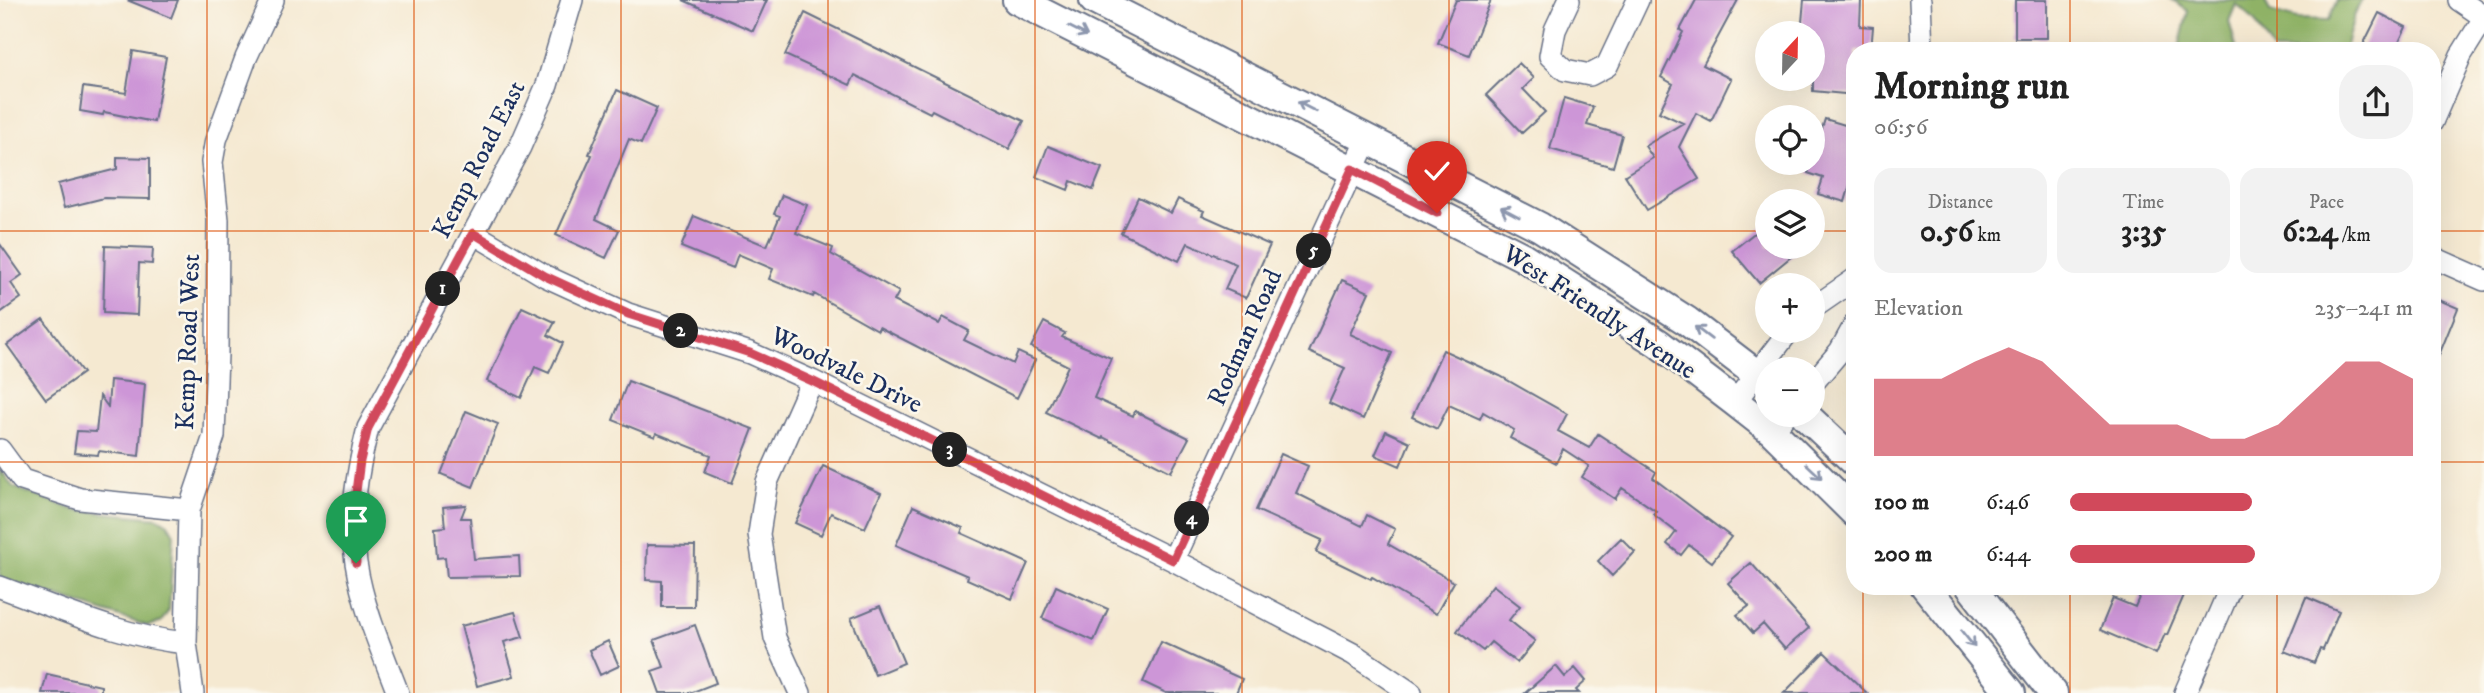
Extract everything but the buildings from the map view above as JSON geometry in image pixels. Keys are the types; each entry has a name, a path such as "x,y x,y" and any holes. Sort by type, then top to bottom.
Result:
{"main road":[{"name":"West Friendly Avenue","path":"1017,0 1523,257 1658,343 1735,402 1755,412"},
{"name":"West Friendly Avenue","path":"1094,0 1368,137 1540,227 1687,321 1755,373"},
{"name":"West Friendly Avenue","path":"1782,427 1846,502"},
{"path":"1818,427 1846,454"},
{"path":"1932,595 2011,693"},
{"path":"1977,595 2053,693"}],"street":[{"name":"Kemp Road West","path":"193,693 186,643 189,510 214,436 218,220 212,162 216,140 246,58 273,0"},
{"name":"Kemp Road East","path":"398,693 371,625 356,563 353,514 360,461 368,428 520,147 547,85 572,0"},
{"path":"1569,0 1555,30 1550,56 1565,70 1590,75 1608,66 1638,0"},
{"path":"1920,0 1922,42"},
{"path":"2441,101 2461,55 2484,17 2459,0"},
{"name":"Rodman Road","path":"1173,560 1368,137"},
{"name":"Woodvale Drive","path":"473,233 545,276 628,314 750,353 812,381 1173,560 1353,654 1411,693"},
{"path":"2441,261 2484,280"},
{"path":"1825,299 1846,284"},
{"path":"1825,369 1846,340"},
{"path":"800,693 775,638 759,534 767,482 812,381"},
{"path":"1735,402 1755,384"},
{"path":"0,450 22,480 80,499 189,510"},
{"path":"0,587 63,611 156,640 186,643"},
{"path":"2185,693 2227,595"}],"green space":[{"path":"2172,0 2264,0 2270,11 2297,19 2328,20 2337,0 2362,0 2347,42 2267,42 2254,20 2236,4 2229,21 2235,42 2180,42 2188,11"},
{"path":"0,469 13,487 75,510 158,518 168,524 174,534 169,610 161,622 148,626 0,578"}],"route":[{"path":"356,563 353,514 360,461 368,428 473,233 545,276 628,314 750,353 812,381 1173,560 1352,169 1437,213"}]}
